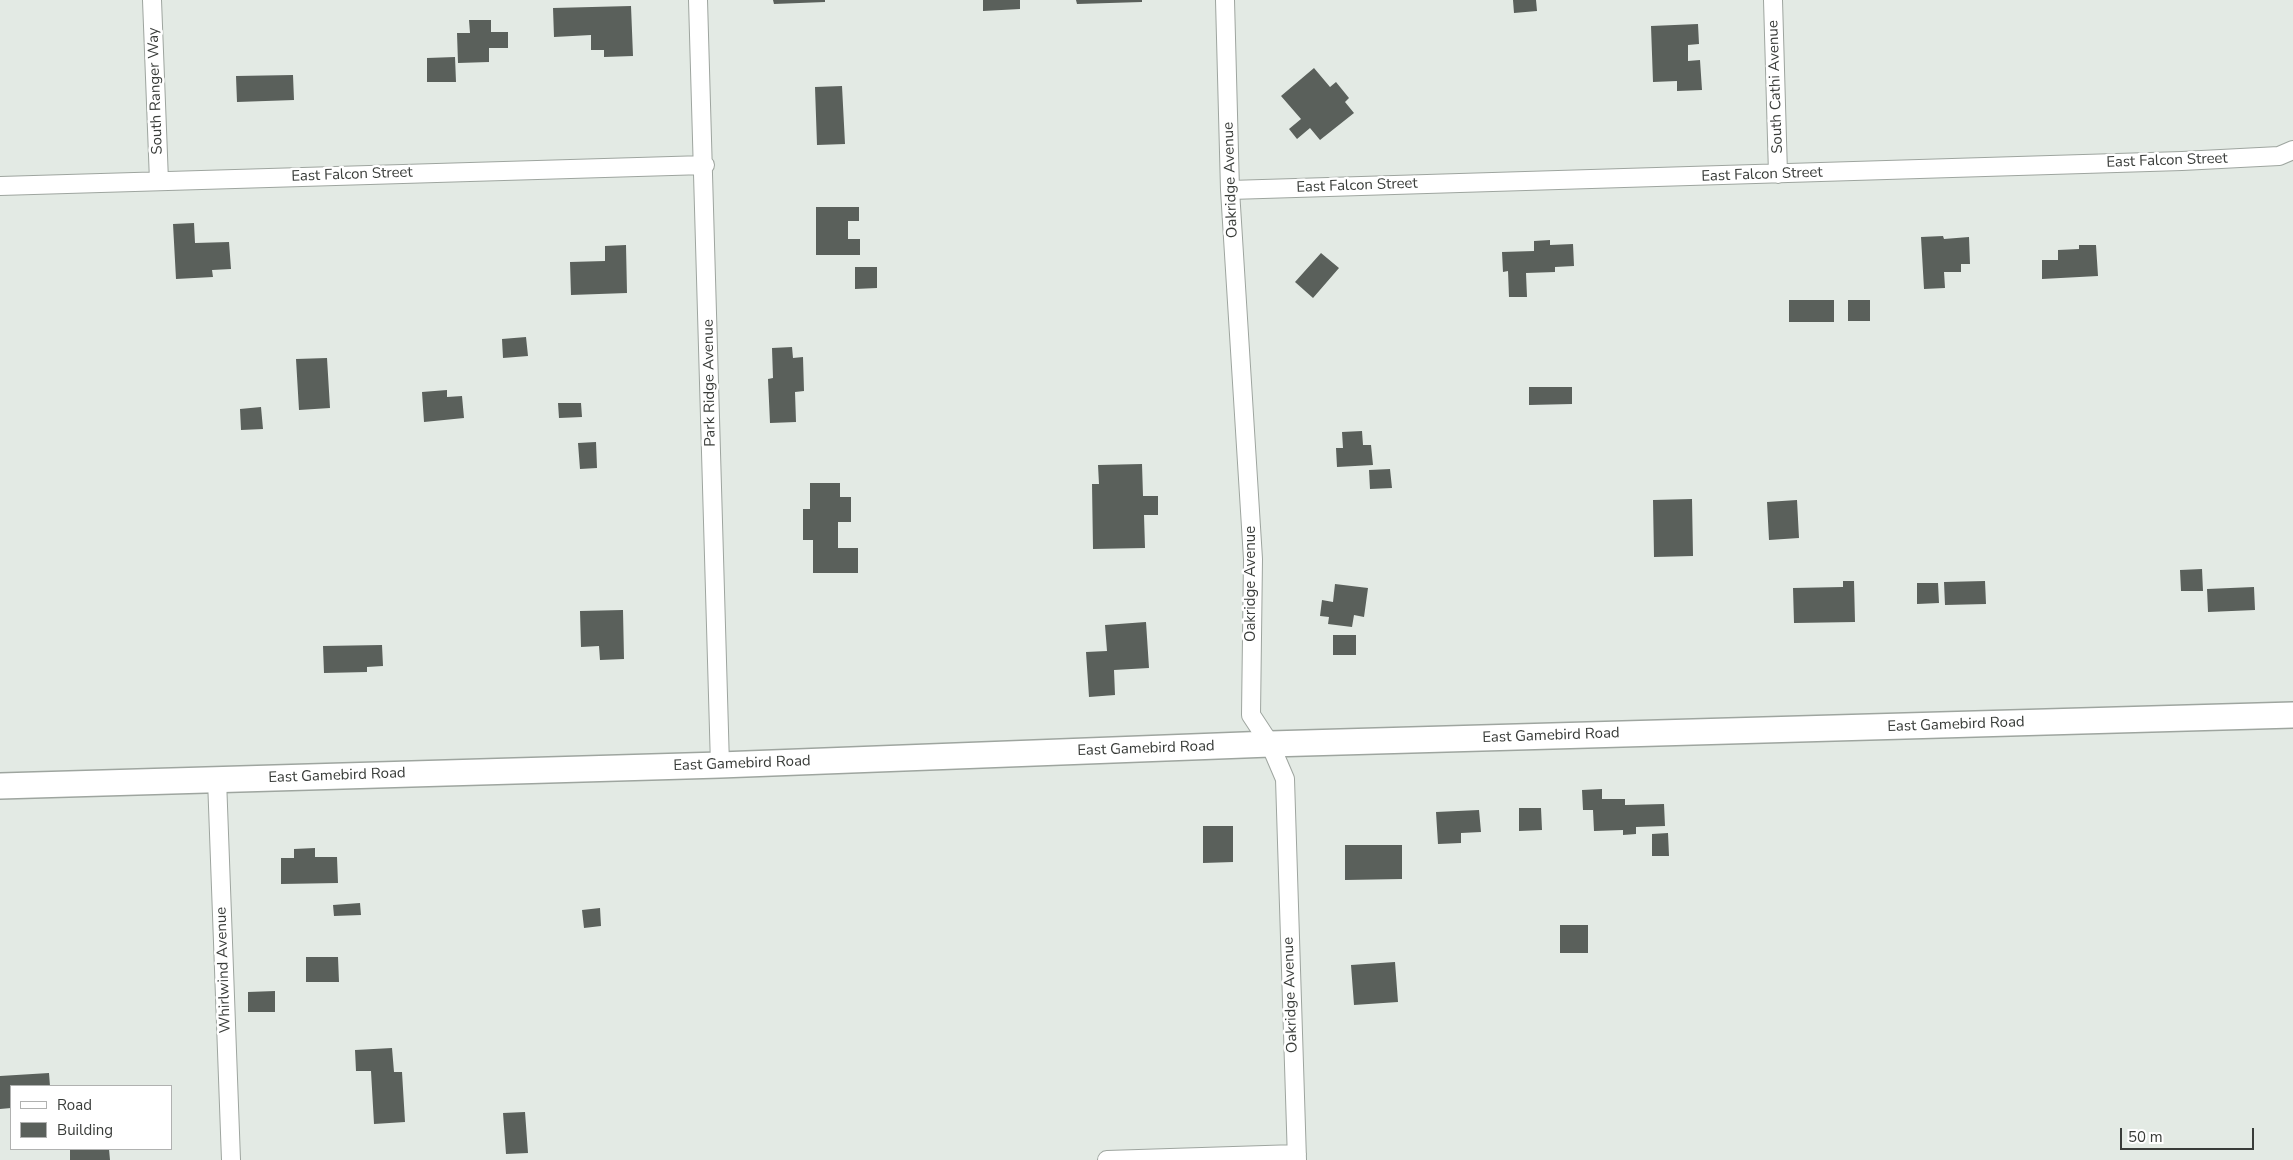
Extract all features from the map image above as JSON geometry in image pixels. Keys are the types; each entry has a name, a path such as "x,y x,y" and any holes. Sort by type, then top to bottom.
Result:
{"main road":[{"name":"East Gamebird Road","path":"0,786 720,765 1270,744 2293,715"}],"street":[{"name":"South Ranger Way","path":"152,0 159,181"},
{"name":"Park Ridge Avenue","path":"698,0 720,765"},
{"name":"Oakridge Avenue","path":"1225,0 1230,190 1253,559 1251,716 1270,744 1285,779 1297,1157"},
{"name":"South Cathi Avenue","path":"1773,0 1778,174"},
{"name":"East Falcon Street","path":"1230,190 2182,161 2279,156 2293,150"},
{"name":"East Falcon Street","path":"0,186 704,165"},
{"name":"Whirlwind Avenue","path":"217,779 231,1160"},
{"path":"1107,1160 1297,1157"}],"building":[{"path":"773,0 825,0 825,2 774,4"},
{"path":"983,0 1020,0 1020,9 983,11"},
{"path":"1076,0 1142,0 1142,2 1077,4"},
{"path":"1513,0 1536,0 1537,11 1514,13"},
{"path":"631,6 633,56 604,57 604,50 591,50 591,35 554,37 553,8"},
{"path":"469,20 491,20 491,32 508,32 508,48 489,48 489,62 458,63 457,33 470,33"},
{"path":"1698,24 1699,44 1688,45 1688,61 1700,60 1702,90 1677,91 1677,81 1653,82 1651,26"},
{"path":"455,57 456,82 427,82 427,58"},
{"path":"1314,68 1330,87 1336,82 1349,98 1345,102 1354,113 1320,140 1310,128 1297,139 1289,129 1301,119 1281,96"},
{"path":"293,75 294,100 237,102 236,76"},
{"path":"842,86 845,144 817,145 815,87"},
{"path":"816,207 859,207 859,221 848,221 848,239 860,239 860,255 816,255"},
{"path":"194,223 195,243 229,242 231,269 212,270 213,277 176,279 173,224"},
{"path":"1943,236 1944,239 1969,237 1970,264 1961,264 1961,272 1944,272 1945,288 1924,289 1921,237"},
{"path":"1550,240 1550,245 1573,244 1574,266 1555,267 1555,272 1526,273 1527,297 1509,297 1508,271 1503,272 1502,252 1534,251 1534,241"},
{"path":"626,245 627,293 571,295 570,262 605,261 605,246"},
{"path":"2079,245 2096,245 2098,276 2042,279 2042,260 2058,260 2058,250 2079,249"},
{"path":"1321,253 1339,268 1313,298 1295,282"},
{"path":"855,267 877,267 877,288 855,289"},
{"path":"1789,300 1834,300 1834,322 1789,322"},
{"path":"1848,300 1870,300 1870,321 1848,321"},
{"path":"526,337 528,356 503,358 502,339"},
{"path":"792,347 793,358 803,357 804,391 795,392 796,422 770,423 768,379 773,378 772,348"},
{"path":"327,358 330,408 299,410 296,359"},
{"path":"1529,387 1572,387 1572,404 1529,405"},
{"path":"447,390 447,397 462,396 464,418 424,422 422,392"},
{"path":"558,403 581,403 582,417 559,418"},
{"path":"261,407 263,429 241,430 240,409"},
{"path":"1362,431 1363,445 1371,445 1373,465 1337,467 1336,448 1343,448 1342,432"},
{"path":"596,442 597,468 580,469 578,443"},
{"path":"1142,464 1143,496 1158,496 1158,515 1144,515 1145,548 1093,549 1092,484 1099,484 1098,465"},
{"path":"1390,469 1392,488 1370,489 1369,470"},
{"path":"810,483 840,483 840,497 851,497 851,522 838,522 838,548 858,548 858,573 813,573 813,540 803,540 803,509 810,509"},
{"path":"1692,499 1693,556 1654,557 1653,500"},
{"path":"1797,500 1799,538 1769,540 1767,502"},
{"path":"2202,569 2203,591 2181,591 2180,570"},
{"path":"1843,581 1854,581 1855,622 1794,623 1793,588 1843,587"},
{"path":"1985,581 1986,604 1945,605 1944,582"},
{"path":"1917,583 1938,583 1939,603 1917,604"},
{"path":"1335,584 1368,588 1364,617 1354,615 1352,627 1328,624 1329,617 1320,616 1322,600 1333,602"},
{"path":"2254,587 2255,610 2208,612 2207,589"},
{"path":"623,610 624,659 600,660 599,646 581,647 580,611"},
{"path":"1146,622 1149,668 1114,670 1115,695 1089,697 1086,652 1107,651 1105,625"},
{"path":"1333,635 1356,635 1356,655 1333,655"},
{"path":"382,645 383,666 367,667 367,672 324,673 323,646"},
{"path":"1602,789 1602,799 1625,799 1625,805 1664,804 1665,826 1636,827 1636,834 1623,835 1623,830 1594,831 1593,810 1583,810 1582,790"},
{"path":"1519,808 1541,808 1542,830 1519,831"},
{"path":"1479,810 1481,832 1461,833 1461,843 1438,844 1436,812"},
{"path":"1203,826 1233,826 1233,862 1203,863"},
{"path":"1668,833 1669,856 1652,856 1652,834"},
{"path":"1345,845 1402,845 1402,879 1345,880"},
{"path":"315,848 315,857 337,857 338,883 281,884 281,858 294,858 294,849"},
{"path":"360,903 361,915 334,916 333,905"},
{"path":"600,908 601,926 584,928 582,910"},
{"path":"1560,925 1588,925 1588,953 1560,953"},
{"path":"306,957 338,957 339,982 306,982"},
{"path":"1395,962 1398,1002 1354,1005 1351,965"},
{"path":"275,991 275,1012 248,1012 248,992"},
{"path":"392,1048 394,1072 402,1072 405,1122 374,1124 371,1071 356,1071 355,1050"},
{"path":"49,1073 50,1085 10,1085 10,1108 0,1109 0,1076"},
{"path":"525,1112 528,1153 506,1154 503,1113"},
{"path":"70,1150 109,1150 110,1160 70,1160"}]}
